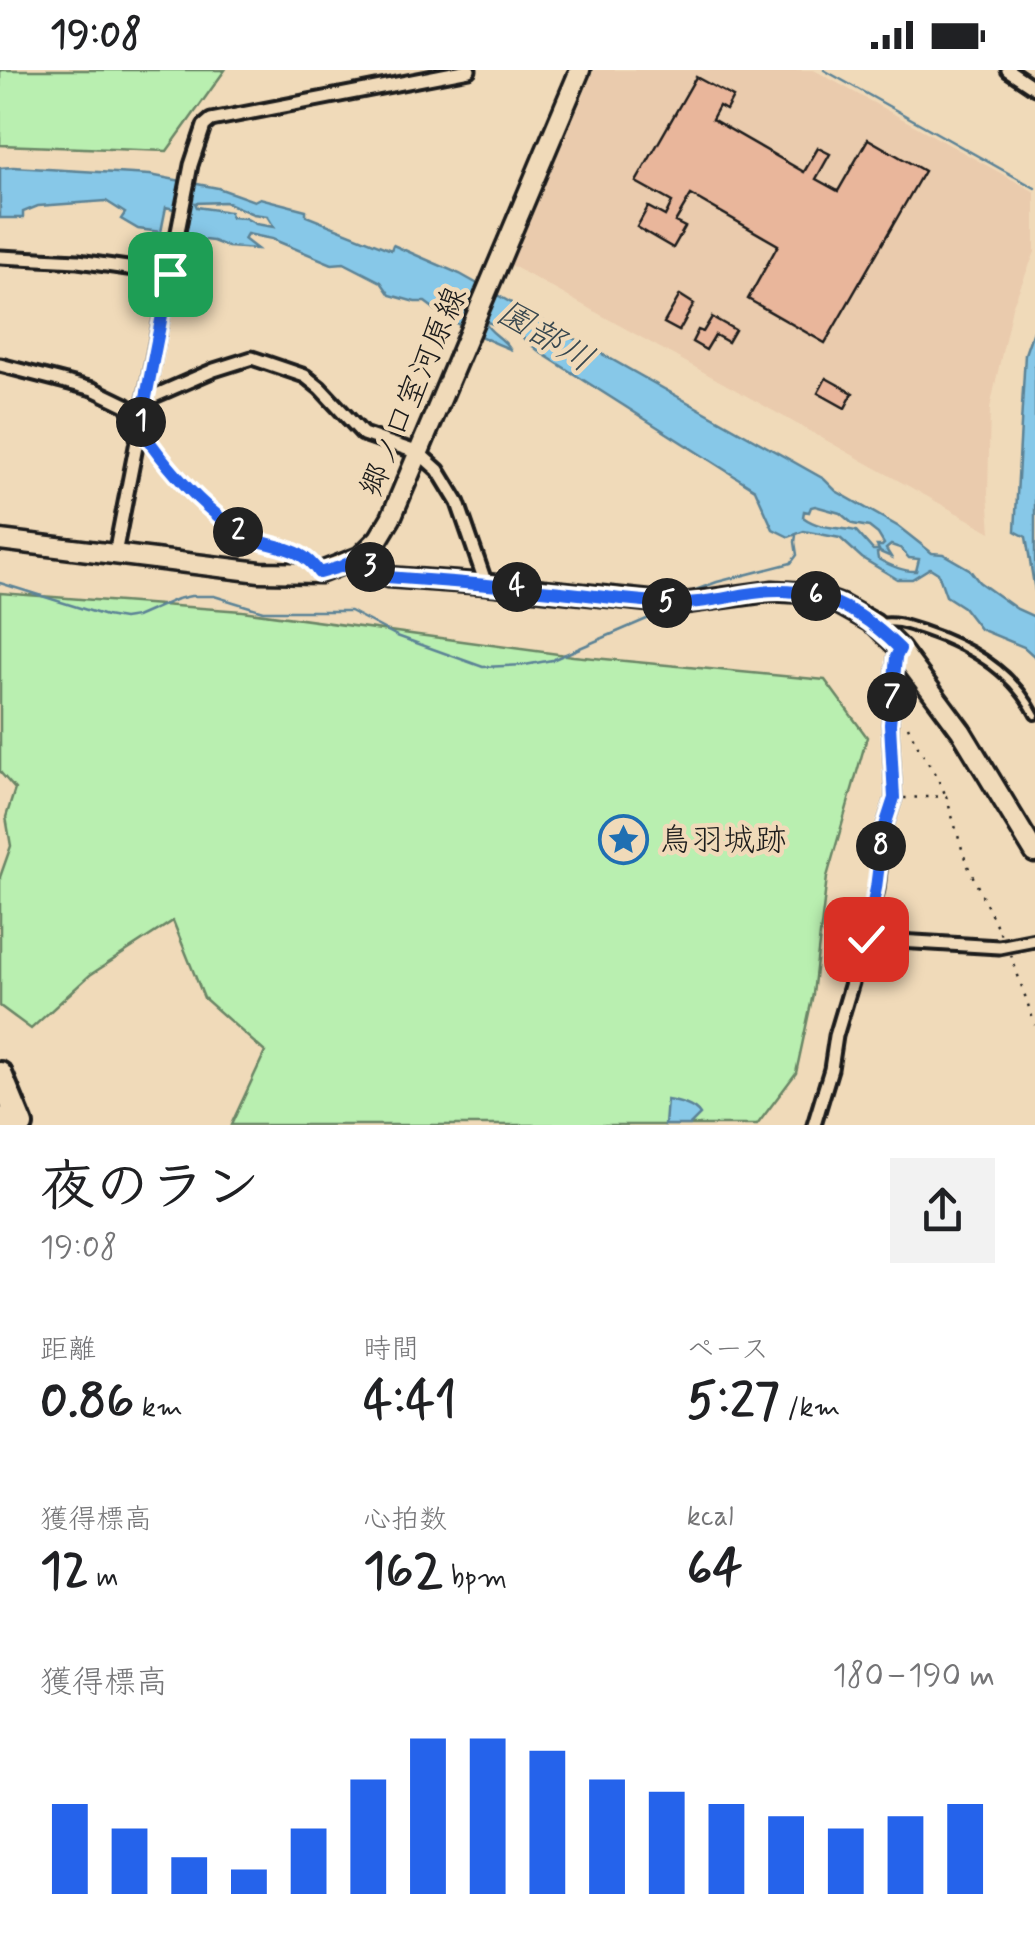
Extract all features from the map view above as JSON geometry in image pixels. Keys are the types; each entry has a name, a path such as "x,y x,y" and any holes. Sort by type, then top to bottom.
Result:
{"highway":[{"path":"0,1074 19,1125"},
{"path":"0,1091 19,1125"}],"main road":[{"name":"郷ノ口室河原線","path":"360,557 385,528 420,453 580,70"},
{"path":"0,540 260,572 319,573 360,557 374,572 387,577 670,603 773,591 808,594 841,605 875,624 900,649 961,731 1035,853"}],"street":[{"path":"393,84 402,70"},
{"path":"115,554 191,164 204,126 211,120 469,70"},
{"path":"1008,70 1035,88"},
{"path":"0,257 171,270"},
{"path":"145,400 252,358 305,376 363,434 420,453 438,470 458,503 486,584"},
{"path":"0,365 93,389 126,404 140,428"},
{"path":"814,1125 866,939 883,832 894,798 890,724 900,649"},
{"path":"866,939 1007,946 1035,940"}],"lane":[{"path":"875,624 894,621 968,648 1006,678 1035,714"}],"path":[{"path":"140,428 166,466 236,532 285,546 311,560 319,573"},
{"path":"908,726 946,796 966,862 1007,946 1035,1025"},
{"path":"894,798 946,796"}],"shaded area":[{"path":"594,70 814,70 1035,192 1035,252 1012,307 990,408 991,532 511,265"}],"green space":[{"path":"0,70 225,70 167,151 0,145"},
{"path":"0,593 242,611 573,656 825,680 867,737 827,877 813,994 796,1073 757,1125 231,1125 265,1052 204,998 173,921 90,975 31,1029 0,1006 0,877 11,846 6,817 15,789 0,772"}],"water":[{"name":"園部川","path":"0,168 150,175 218,188 254,201 260,198 306,210 306,216 391,250 393,245 460,274 824,479 836,491 899,527 932,553 943,554 969,569 979,582 1035,617 1035,657 1024,647 980,629 963,607 946,596 938,573 930,568 912,579 897,579 862,558 840,538 804,531 789,537 773,529 755,489 541,353 515,331 484,321 510,349 466,329 425,302 390,295 381,282 344,263 332,264 272,239 247,234 244,239 257,249 185,238 190,213 166,207 161,232 138,229 121,219 125,213 106,201 38,206 23,212 23,218 0,218","holes":["225,202 267,216 274,227 231,217 230,212 197,207 195,203","811,507 840,513 853,524 869,527 884,544 873,550 856,531 809,521 803,517","891,545 909,558 919,559 916,571 878,559 880,552 891,557 886,549"]},
{"path":"1035,325 1035,591 1026,537 1015,531 1025,354"},
{"path":"667,1100 690,1106 700,1115 690,1125 665,1125"}],"building":[{"path":"696,77 733,97 726,110 719,106 712,119 804,172 818,148 830,154 816,179 838,191 868,139 924,171 825,343 748,299 778,245 691,195 675,222 685,227 673,248 637,227 648,207 665,216 672,202 636,182"},
{"path":"680,295 694,304 679,331 664,323"},
{"path":"712,317 735,330 728,342 715,335 706,350 692,342"},
{"path":"826,378 853,393 845,408 818,393"}],"waterway":[{"path":"824,70 1035,188"},
{"path":"685,594 791,563 797,555 796,535"},
{"path":"0,583 123,619 191,596 214,596 263,611 350,611 397,636 483,667 552,660 663,612"}],"place":[{"name":"鳥羽城跡","path":"624,839"}],"route":[{"path":"170,274 140,428 166,466 236,532 285,546 311,560 319,573 360,557 374,572 387,577 678,604 742,593 808,594 841,605 875,624 900,649 892,684 890,724 894,798 883,832 866,939"}]}
